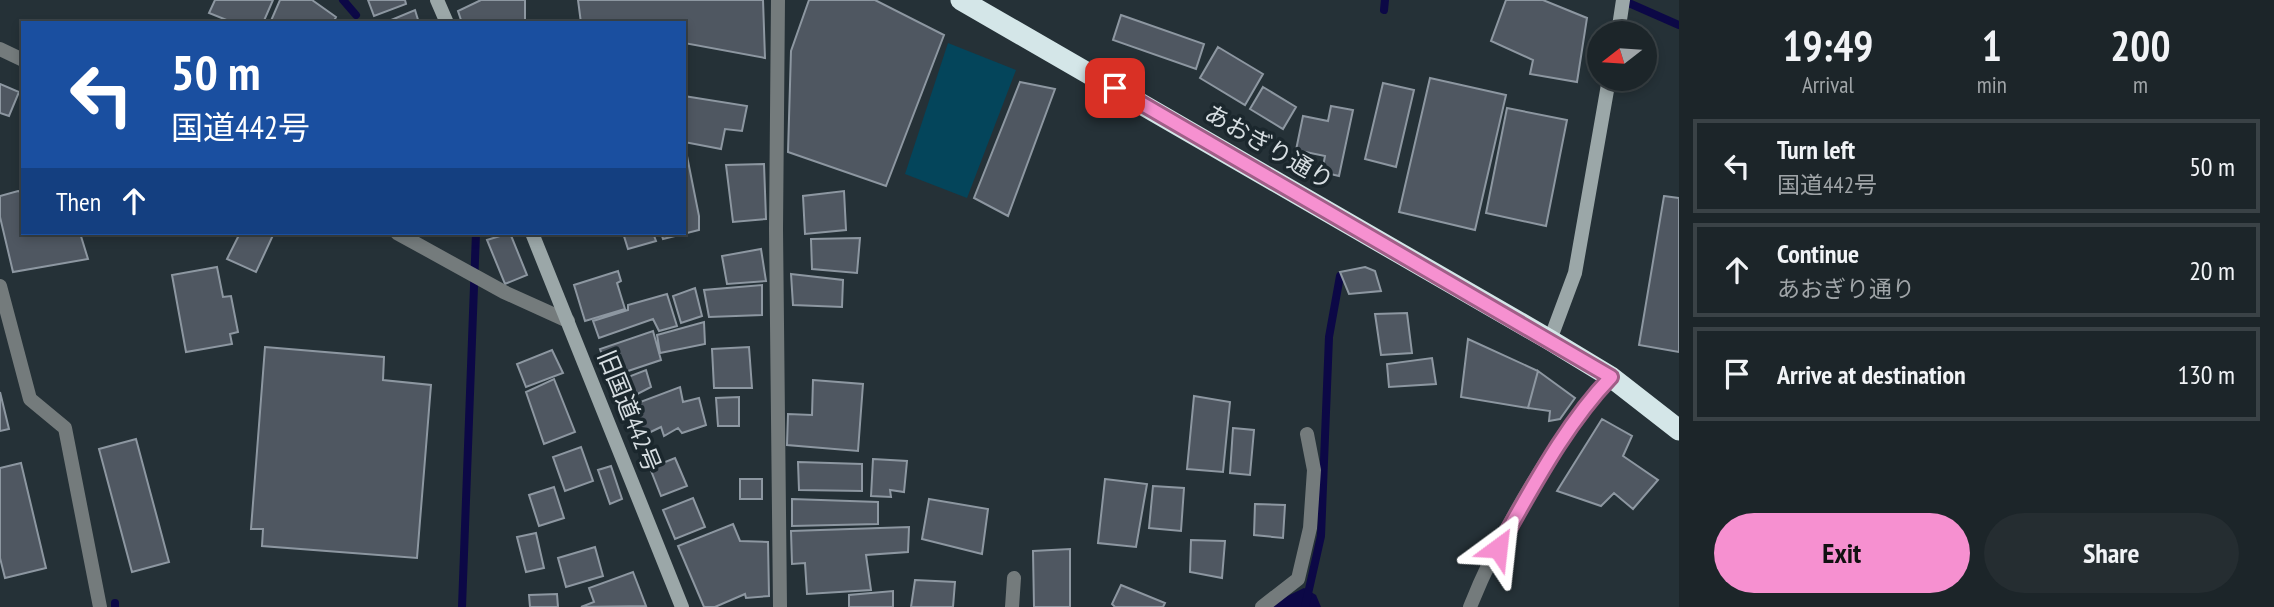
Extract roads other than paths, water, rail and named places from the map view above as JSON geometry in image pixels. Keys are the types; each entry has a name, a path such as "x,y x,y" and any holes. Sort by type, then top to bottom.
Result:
{"highway":[{"name":"あおぎり通り","path":"961,0 1550,340 1611,377 1679,430"}],"street":[{"path":"438,0 446,21"},
{"path":"778,0 776,243 780,607"},
{"path":"0,49 21,59"},
{"path":"1550,340 1574,272 1607,91"},
{"path":"401,235 504,292 569,321"},
{"name":"旧国道442号","path":"534,235 682,607"},
{"path":"0,286 30,398 65,428 100,607"},
{"path":"1470,607 1484,572 1540,475 1592,397 1611,377"},
{"path":"1262,607 1298,579 1310,528 1314,470 1307,434"},
{"path":"1012,607 1014,578"}],"waterway":[{"path":"343,0 356,15"},
{"path":"1384,10 1385,0"},
{"path":"1622,0 1679,25"},
{"path":"462,607 476,235"},
{"path":"1305,607 1321,536 1329,337 1340,276"}]}
